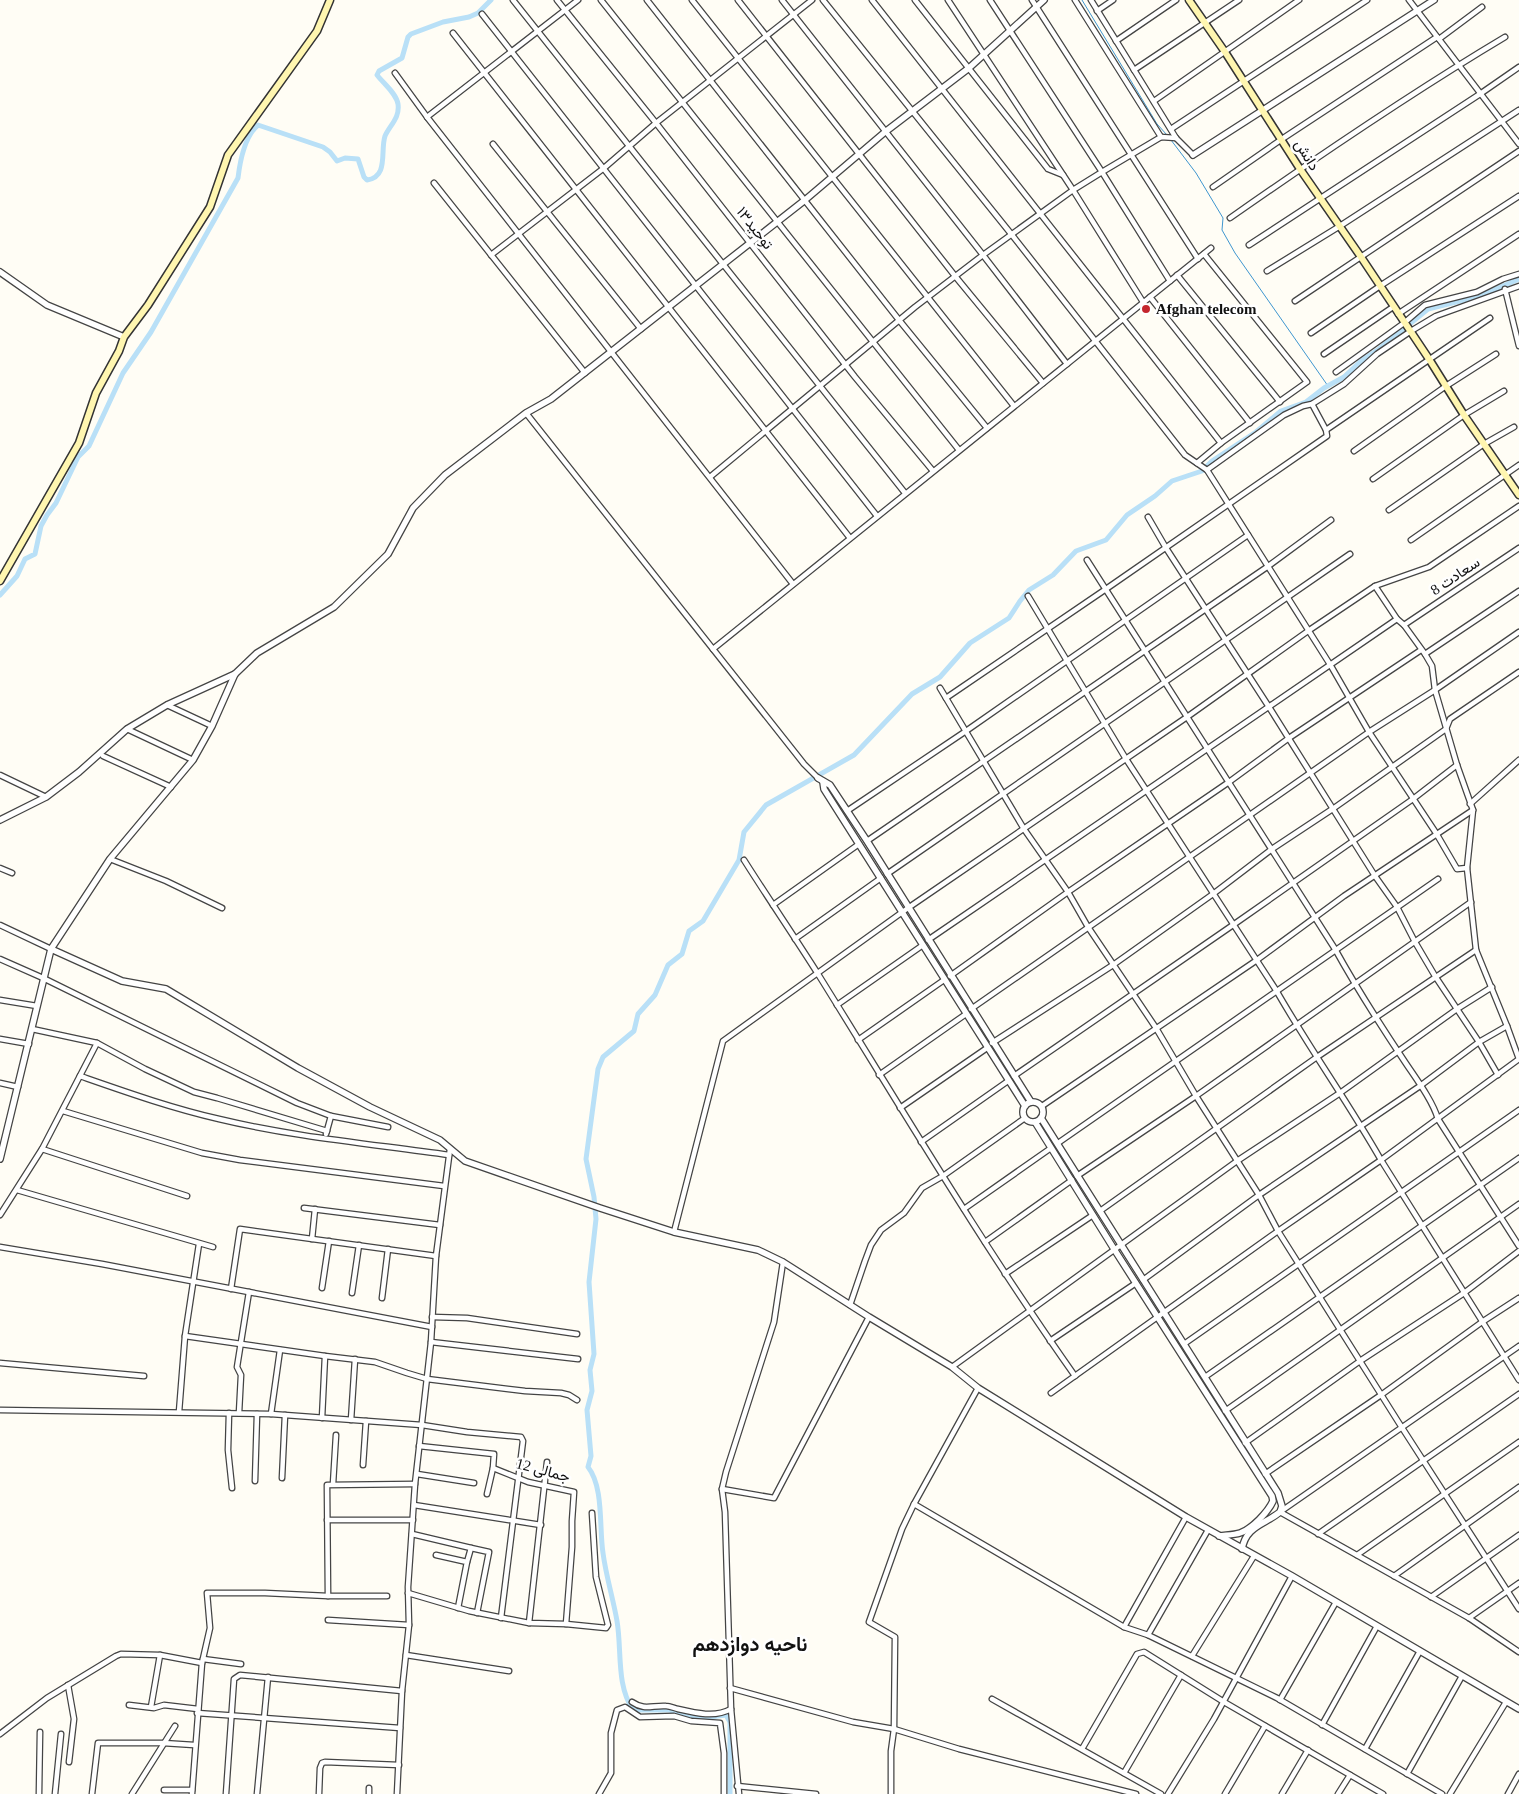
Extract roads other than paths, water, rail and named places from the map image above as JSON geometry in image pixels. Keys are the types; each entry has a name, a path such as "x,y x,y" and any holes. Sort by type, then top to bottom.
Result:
{"main road":[{"path":"0,581 79,443 96,393 124,337 148,305 210,207 228,155 317,32 330,0"},
{"name":"دانش","path":"1189,0 1519,495"}],"street":[{"path":"513,0 905,494"},
{"name":"توحید۱۳","path":"557,0 846,366 933,472"},
{"path":"427,117 578,0"},
{"path":"601,0 960,450"},
{"path":"647,0 899,320 987,428"},
{"path":"692,0 1014,406"},
{"path":"738,0 955,276 1043,383"},
{"path":"782,0 1067,364"},
{"path":"491,255 604,168 656,123 812,0"},
{"path":"823,0 1012,235 1185,455 1207,470 1331,666 1369,732 1436,833 1457,869 1467,868"},
{"path":"872,0 1222,443"},
{"path":"915,0 1048,169 1063,175"},
{"path":"948,0 1144,302"},
{"path":"990,0 1102,172 1170,281"},
{"path":"1032,0 1198,259"},
{"path":"0,820 46,797 79,772 127,729 167,705 235,674 257,653 334,607 388,554 414,508 445,475 526,413 551,399 778,222 885,132 969,68 1011,32 1044,0"},
{"path":"1075,0 1161,137"},
{"path":"1091,0 1176,138 1193,155 1434,0"},
{"path":"1097,11 1114,0"},
{"path":"1116,41 1176,0"},
{"path":"1134,70 1239,0"},
{"path":"1154,101 1299,0"},
{"path":"1171,129 1368,0"},
{"path":"1410,0 1519,144"},
{"path":"1213,187 1282,139 1438,38 1482,7"},
{"path":"482,14 877,516"},
{"path":"453,33 768,431 850,538"},
{"path":"1230,218 1340,142 1458,65 1505,37"},
{"path":"1249,245 1519,67"},
{"path":"395,73 427,117 793,584"},
{"path":"1267,271 1519,110"},
{"path":"710,477 768,431 899,320 983,255 1073,190 1102,172 1161,137 1176,138"},
{"path":"493,144 641,329"},
{"path":"1294,301 1519,151"},
{"path":"434,183 584,373"},
{"path":"1311,333 1519,196"},
{"path":"1398,314 1519,234"},
{"path":"713,649 1211,248"},
{"path":"1197,463 1222,443 1306,384 1307,380 1204,254"},
{"path":"0,272 47,305 124,337"},
{"path":"1336,372 1404,323 1425,305 1477,292 1503,279 1519,274"},
{"path":"1177,275 1280,402"},
{"path":"1207,470 1284,415 1301,406 1312,404 1344,384 1378,354 1436,316 1505,289 1519,286"},
{"path":"1505,289 1519,346"},
{"path":"1150,297 1250,423"},
{"path":"1324,354 1393,307"},
{"path":"1326,430 1490,318"},
{"path":"1354,451 1446,386 1496,354"},
{"path":"1373,480 1464,415 1504,391"},
{"path":"946,698 1326,436 1326,430 1312,404"},
{"path":"526,413 804,764 818,778 830,785 1014,1076 1028,1104"},
{"path":"1389,510 1484,444 1514,427"},
{"path":"1411,540 1519,465"},
{"path":"674,1232 723,1042 902,912 1126,760 1308,631 1375,586 1429,567 1519,506"},
{"path":"1148,517 1166,548 1334,808 1375,876 1397,907 1435,976 1479,1042 1498,1075"},
{"path":"867,841 1267,567 1331,520"},
{"path":"847,811 1068,661 1248,535"},
{"name":"سعادت 8","path":"1404,625 1519,548"},
{"path":"888,874 1350,554"},
{"path":"1087,560 1316,918 1355,985 1377,1017 1438,1119 1519,1246"},
{"path":"1051,1394 1158,1316 1381,1160 1519,1059 1476,950 1467,868 1473,810 1456,765 1435,690 1432,666 1375,586"},
{"path":"950,976 1068,892 1229,782 1289,738 1519,591"},
{"path":"1028,596 1126,760 1147,789 1189,858 1257,960 1519,1380"},
{"path":"928,940 1047,860 1147,789 1331,666 1397,619"},
{"path":"971,1010 1369,732 1435,690 1519,632"},
{"path":"992,1043 1113,964 1213,894 1272,849 1446,729 1450,719 1519,672"},
{"path":"0,1159 3,1131 18,1087 51,949 110,859 193,760 212,726 235,674"},
{"path":"940,688 1024,829 1047,860 1088,927 1177,1061 1196,1096 1259,1195 1278,1231 1423,1461 1519,1608"},
{"path":"167,705 212,726"},
{"path":"127,729 193,760"},
{"path":"103,756 170,786"},
{"path":"1470,804 1519,760"},
{"path":"1014,1076 1234,925 1413,799 1456,765"},
{"path":"0,775 46,797"},
{"path":"823,782 824,789 1008,1081 1028,1104"},
{"path":"1042,1106 1257,960 1344,896 1473,810"},
{"path":"772,905 859,844"},
{"path":"110,859 166,881 222,908"},
{"path":"744,860 1005,1274 1075,1376"},
{"path":"0,868 12,873"},
{"path":"795,939 881,878"},
{"path":"1058,1142 1438,879"},
{"path":"1077,1176 1196,1096 1471,902"},
{"path":"0,925 122,982 166,988 298,1068 370,1107 440,1140 449,1152 436,1256 431,1342 414,1505 408,1593 409,1625 402,1690 397,1794"},
{"path":"837,1005 923,946"},
{"path":"1100,1211 1317,1057 1476,950"},
{"path":"0,959 44,978 297,1104 331,1116 388,1127"},
{"path":"858,1040 944,980"},
{"path":"952,1367 1237,1161 1340,1093 1457,1009 1492,987"},
{"path":"0,1000 37,1006"},
{"path":"879,1074 966,1014"},
{"path":"1143,1280 1259,1195 1362,1127 1479,1042 1507,1026"},
{"path":"32,1029 97,1043 144,1069 200,1095 217,1098 327,1131"},
{"path":"0,1040 29,1044"},
{"path":"0,1215 42,1149 97,1043"},
{"path":"900,1108 987,1048"},
{"path":"80,1076 172,1108 221,1120 325,1137 449,1152 465,1161 674,1232 758,1250 782,1262 850,1306 952,1367 978,1388 1186,1517 1292,1576 1519,1709"},
{"path":"921,1142 1008,1081"},
{"path":"0,1083 18,1087"},
{"path":"1036,1102 1042,1106 1043,1113 1041,1118 1035,1122 1030,1122 1025,1118 1023,1111 1028,1104 1036,1102"},
{"path":"63,1110 202,1153 240,1160 444,1186"},
{"path":"1184,1344 1519,1110"},
{"path":"325,1137 331,1116"},
{"path":"850,1306 864,1260 881,1230 904,1213 922,1188 943,1176 1025,1118"},
{"path":"1041,1118 1058,1142 1077,1176 1279,1497 1282,1506 1280,1512"},
{"path":"1035,1122 1273,1498 1269,1508 1246,1530 1219,1536"},
{"path":"964,1209 1051,1148"},
{"path":"42,1149 187,1196"},
{"path":"1205,1377 1519,1158"},
{"path":"985,1242 1072,1180"},
{"path":"17,1190 213,1247"},
{"path":"1225,1411 1519,1204"},
{"path":"304,1208 440,1225"},
{"path":"312,1239 316,1209"},
{"path":"1005,1274 1093,1215"},
{"path":"231,1289 240,1229 436,1256"},
{"path":"322,1288 329,1241"},
{"path":"180,1412 185,1336 199,1244"},
{"path":"352,1293 359,1245"},
{"path":"0,1247 102,1264 193,1283 432,1327"},
{"path":"382,1298 388,1249"},
{"path":"1245,1443 1360,1361 1464,1293 1519,1252"},
{"path":"739,1794 731,1708 726,1512 722,1489 774,1322 782,1262"},
{"path":"1050,1341 1136,1283"},
{"path":"239,1413 241,1375 237,1367 249,1292"},
{"path":"1265,1474 1382,1395 1482,1322 1519,1298"},
{"path":"432,1317 467,1318 577,1334"},
{"path":"722,1489 774,1498 869,1317"},
{"path":"185,1336 375,1362 427,1379 525,1391 561,1393 570,1395 577,1400"},
{"path":"431,1342 578,1359"},
{"path":"1242,1549 1244,1538 1250,1531 1519,1346"},
{"path":"270,1414 280,1350"},
{"path":"322,1418 325,1356"},
{"path":"351,1420 355,1359"},
{"path":"0,1363 144,1376"},
{"path":"891,1794 895,1637 869,1622 902,1529 978,1388"},
{"path":"1318,1534 1519,1394"},
{"path":"0,1410 270,1414 422,1425 523,1438 501,1618"},
{"path":"229,1412 228,1450 232,1488"},
{"path":"255,1481 257,1414"},
{"path":"282,1478 285,1415"},
{"path":"362,1465 366,1421"},
{"path":"333,1484 336,1435"},
{"path":"1357,1555 1519,1442"},
{"name":"جمالی 12","path":"420,1446 494,1454 493,1468 518,1479 575,1493 566,1624"},
{"path":"529,1623 547,1462"},
{"path":"487,1494 493,1468"},
{"path":"417,1474 474,1483"},
{"path":"328,1596 327,1485 416,1484"},
{"path":"1394,1576 1519,1486"},
{"path":"914,1504 1124,1627 1148,1635 1280,1700 1442,1794"},
{"path":"414,1505 540,1525"},
{"path":"1280,1512 1469,1618 1519,1652"},
{"path":"408,1593 477,1613 529,1623 606,1628 608,1627 596,1577 592,1513"},
{"path":"1124,1627 1186,1517"},
{"path":"327,1520 413,1520"},
{"path":"1148,1635 1208,1530"},
{"path":"412,1534 489,1552 477,1613"},
{"path":"1431,1597 1519,1535"},
{"path":"458,1608 471,1548"},
{"path":"436,1556 467,1562"},
{"path":"1192,1656 1254,1556"},
{"path":"1168,1794 1224,1702 1292,1576"},
{"path":"1469,1618 1519,1583"},
{"path":"164,1790 192,1792 197,1711 203,1661 210,1628 206,1592 386,1596"},
{"path":"1280,1700 1336,1602"},
{"path":"328,1620 409,1625"},
{"path":"1322,1724 1377,1626"},
{"path":"1082,1749 1137,1654 1144,1652 1224,1702 1383,1794"},
{"path":"1364,1749 1420,1652"},
{"path":"0,1734 48,1698 120,1654 160,1655 240,1664"},
{"path":"151,1707 160,1655"},
{"path":"406,1655 509,1671"},
{"path":"226,1794 234,1679 236,1676 240,1674 402,1690"},
{"path":"1124,1773 1181,1675"},
{"path":"1407,1774 1462,1676"},
{"path":"257,1794 268,1677"},
{"path":"68,1685 74,1719 70,1762"},
{"path":"730,1688 853,1722 894,1729 959,1749 1136,1794"},
{"path":"992,1699 1162,1794"},
{"path":"632,1702 639,1707 667,1706 701,1714 724,1712 731,1708"},
{"path":"1450,1794 1506,1702"},
{"path":"129,1705 151,1707 164,1705 231,1716 400,1728"},
{"path":"599,1794 611,1773 610,1733 617,1710 625,1707 640,1717 674,1716 691,1721 720,1723 724,1753 724,1794"},
{"path":"132,1794 175,1726"},
{"path":"1225,1794 1265,1726"},
{"path":"39,1794 40,1732"},
{"path":"55,1794 61,1734"},
{"path":"92,1794 98,1743 194,1744"},
{"path":"1282,1794 1308,1750"},
{"path":"319,1794 320,1768 322,1763 399,1765"},
{"path":"1508,1794 1519,1774"},
{"path":"1338,1794 1350,1775"},
{"path":"738,1786 816,1794"}],"waterway":[{"path":"0,595 17,576 25,559 35,554 41,526 56,503 78,457 89,446 123,373 151,332 238,178 246,143 253,130 258,125 323,147 337,161 345,158 358,159 364,177 367,180 374,178 381,169 385,136 398,113 397,100 377,75 379,71 402,58 408,37 411,34 443,22 469,17 478,13 491,0"},
{"path":"1082,0 1157,124 1167,135"},
{"path":"1171,140 1196,173 1223,218 1222,230 1235,253 1328,386"},
{"path":"730,1794 730,1722 726,1715 703,1718 669,1710 633,1710 624,1690 620,1667 617,1621 603,1553 599,1496 597,1485 588,1467 591,1456 587,1410 592,1391 590,1370 594,1354 589,1282 596,1219 594,1197 586,1159 598,1069 603,1057 634,1031 638,1014 655,995 668,965 682,954 689,931 703,921 739,860 744,832 766,805 854,755 912,694 940,677 970,643 1009,618 1029,590 1053,575 1076,551 1106,540 1127,515 1155,496 1172,481 1202,471 1212,461 1256,432 1281,411 1306,402 1324,388 1344,377 1361,361 1379,349 1428,309 1480,296 1519,279"}],"place":[{"name":"Afghan telecom","path":"1146,309"}],"district":[{"name":"ناحیه دوازدهم","path":"750,1644"}]}
